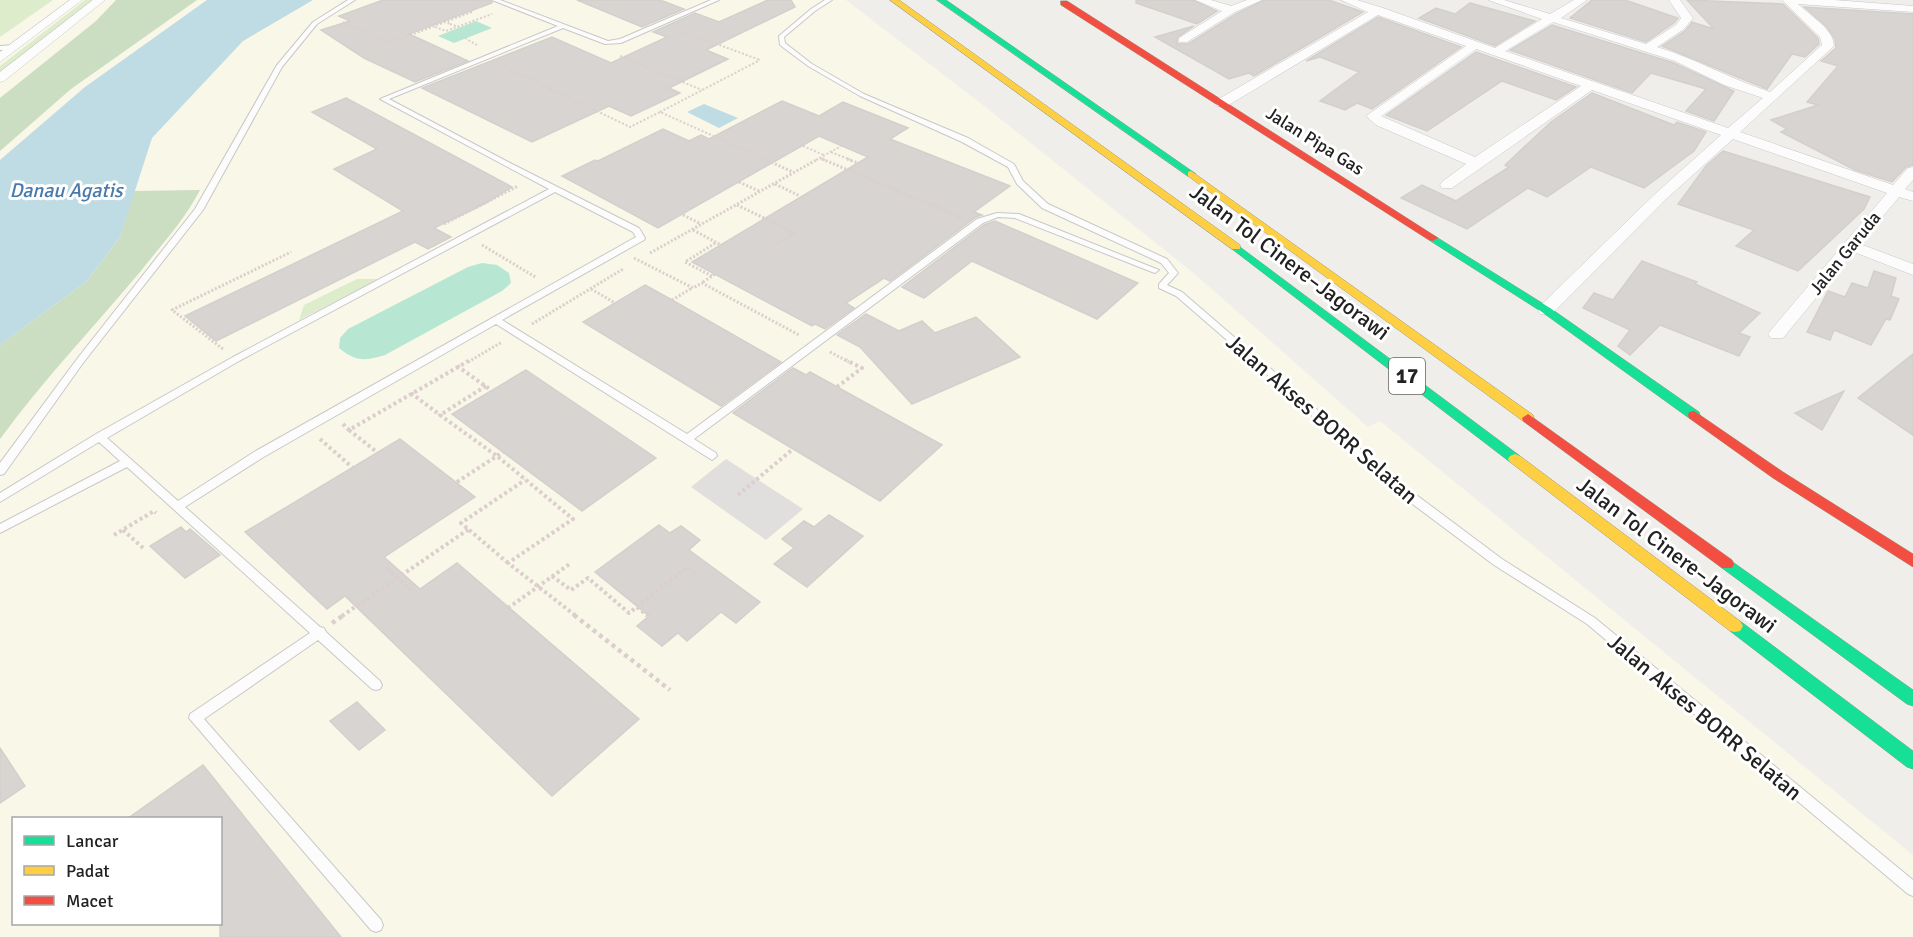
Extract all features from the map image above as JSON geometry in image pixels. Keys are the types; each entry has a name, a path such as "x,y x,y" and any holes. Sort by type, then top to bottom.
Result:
{"main road":[{"name":"Jalan Tol Cinere–Jagorawi","path":"894,0 1180,204 1913,760"},
{"name":"Jalan Tol Cinere–Jagorawi","path":"940,0 1217,192 1913,699"},
{"name":"Jalan Pipa Gas","path":"1064,3 1546,310 1778,475 1913,561"}],"street":[{"path":"0,58 77,0"},
{"path":"0,78 100,0"},
{"path":"1200,0 1231,10"},
{"path":"1183,40 1231,10 1257,0"},
{"path":"1346,0 1913,197"},
{"path":"1493,0 1696,65 1728,82 1773,97"},
{"path":"1496,52 1582,0"},
{"path":"1647,49 1680,27 1687,18 1674,0"},
{"path":"1788,0 1913,9"},
{"path":"1546,310 1660,198 1818,57 1829,43 1819,28 1788,0"},
{"path":"1222,103 1379,10"},
{"path":"41,27 56,26 67,17 81,17"},
{"path":"1476,44 1373,116 1381,123 1476,163"},
{"path":"1447,186 1476,163 1590,85"},
{"name":"Jalan Garuda","path":"1777,334 1913,171"},
{"path":"1852,246 1913,270"}],"lane":[{"path":"0,471 80,361 199,210 279,66 315,23 352,0"},
{"path":"495,0 607,43 621,41 716,0"},
{"name":"Jalan Akses BORR Selatan","path":"829,0 813,10 781,37 782,44 810,65 862,95 965,140 1011,166 1020,182 1045,206 1164,261 1174,273 1162,286 1179,294 1288,388 1383,476 1498,562 1591,621 1913,889"},
{"path":"177,507 306,428 641,238 640,233 383,99 561,27"},
{"path":"0,48 14,47"},
{"path":"0,498 100,436 236,359 556,189"},
{"path":"687,439 975,223 997,215 1016,216 1155,270"},
{"path":"497,321 712,456"},
{"path":"100,436 320,632 376,685"},
{"path":"0,530 127,462"},
{"path":"320,632 195,718 376,925"}],"path":[{"path":"338,19 385,40 400,39 472,12 474,6"},
{"path":"434,26 446,31 475,20"},
{"path":"444,21 459,27"},
{"path":"485,58 630,127 760,60 663,23"},
{"path":"356,28 361,26"},
{"path":"607,43 617,55 702,91"},
{"path":"660,112 793,173"},
{"path":"727,142 735,138"},
{"path":"802,146 824,155"},
{"path":"349,430 516,334 638,260 841,146"},
{"path":"831,152 858,163"},
{"path":"819,158 975,223"},
{"path":"739,182 760,191"},
{"path":"774,184 800,196"},
{"path":"444,224 519,186"},
{"path":"736,205 795,232 777,244"},
{"path":"683,215 702,224"},
{"path":"672,300 714,275 686,262 719,243 693,229"},
{"path":"468,236 553,288"},
{"path":"621,249 693,288"},
{"path":"236,359 172,310 291,252"},
{"path":"702,283 862,368 837,387"},
{"path":"591,289 615,303"},
{"path":"439,353 491,390"},
{"path":"440,415 486,387"},
{"path":"411,393 497,456 573,519 508,563"},
{"path":"332,413 378,453"},
{"path":"306,428 353,468"},
{"path":"738,495 793,449"},
{"path":"457,482 503,452"},
{"path":"525,480 461,524 670,690"},
{"path":"114,535 154,511 162,518"},
{"path":"123,530 142,548"},
{"path":"320,632 469,530"},
{"path":"508,608 571,562"},
{"path":"552,576 571,590 588,578 629,612 687,567 697,575"},
{"path":"387,568 414,593"},
{"path":"638,607 648,616"}],"shaded area":[{"path":"0,0 846,0 988,109 1196,275 1368,427 1380,421 1913,855 1913,937 0,937"},
{"path":"726,459 803,509 766,540 691,487"}],"green space":[{"path":"0,0 53,0 0,37"},
{"path":"85,0 92,0 0,73 0,66"},
{"path":"116,0 197,0 71,89 0,151 0,98 96,21"},
{"path":"476,21 492,28 454,43 438,36"},
{"path":"200,190 187,212 164,242 0,439 0,345 87,281 120,237 134,191"},
{"path":"482,263 497,265 509,273 511,283 502,291 385,355 360,359 350,356 339,348 340,338 348,329 468,267"},
{"path":"357,279 379,279 299,320 304,305"}],"water":[{"name":"Danau Agatis","path":"207,0 313,0 243,41 152,138 120,237 87,281 0,345 0,160 85,87"},
{"path":"704,104 738,118 719,128 687,112"}],"building":[{"path":"383,0 490,0 492,3 409,34 468,61 415,82 364,58 321,30 350,21 339,16"},
{"path":"577,0 660,0 684,9 642,27"},
{"path":"768,0 791,0 795,7 706,50 728,59 669,88 680,93 631,116 609,106 532,142 422,88 552,37 611,63 667,37 653,32 695,13 719,22"},
{"path":"1136,0 1193,0 1217,11 1197,24 1136,3"},
{"path":"1264,0 1329,0 1363,12 1254,76 1249,73 1229,79 1155,37 1194,26 1177,38 1177,44 1188,44 1236,14"},
{"path":"1592,0 1625,0 1678,18 1646,42 1570,18"},
{"path":"1687,0 1783,4 1818,38 1819,44 1805,57 1792,54 1767,89 1662,46 1685,31 1692,22 1714,29"},
{"path":"1470,3 1535,21 1495,46 1419,18 1436,8 1455,14"},
{"path":"1804,7 1913,14 1913,165 1906,167 1892,182 1855,170 1781,132 1787,129 1771,120 1818,105 1807,102 1838,66 1821,61 1836,48 1835,39 1827,27"},
{"path":"1378,17 1461,47 1372,109 1357,103 1345,110 1320,101 1359,72 1320,57 1306,61"},
{"path":"1552,25 1674,63 1734,91 1714,121 1686,111 1706,89 1651,73 1632,93 1510,50"},
{"path":"1476,52 1576,87 1556,100 1502,81 1427,131 1386,115"},
{"path":"1592,93 1674,125 1677,122 1706,132 1694,151 1644,188 1591,167 1547,197 1528,188 1467,229 1401,198 1422,185 1456,201 1509,167 1505,165 1551,122"},
{"path":"346,98 512,187 486,203 434,228 451,237 428,249 415,242 216,341 185,316 403,211 334,169 377,149 312,112"},
{"path":"782,101 819,116 843,102 908,128 890,139 1010,186 974,212 982,215 976,217 890,281 884,278 846,303 854,308 825,329 815,324 812,326 692,262 868,157 819,136 658,228 562,176 663,129 689,141 701,135 709,139"},
{"path":"1723,151 1870,197 1864,209 1798,271 1736,246 1754,230 1678,204 1706,166"},
{"path":"995,221 1138,283 1097,319 972,261 924,298 902,287 984,225"},
{"path":"1642,261 1697,282 1695,284 1760,313 1739,333 1750,337 1739,356 1660,325 1630,355 1618,346 1630,330 1583,308 1594,293 1613,300"},
{"path":"1874,271 1896,278 1891,296 1899,299 1890,320 1886,319 1871,345 1834,330 1830,340 1807,332 1828,291 1845,297 1852,283 1868,288"},
{"path":"645,285 781,362 721,406 583,322"},
{"path":"866,314 899,331 922,321 935,333 976,317 1020,357 912,404 860,347 837,335"},
{"path":"1913,354 1913,435 1858,398"},
{"path":"793,368 806,375 810,372 942,445 880,501 733,413"},
{"path":"526,370 656,458 582,511 452,414"},
{"path":"1844,391 1822,430 1795,413"},
{"path":"400,439 475,497 384,557 420,589 457,563 639,719 552,796 345,596 327,609 245,532"},
{"path":"829,515 863,536 807,587 774,564 794,548 782,539 804,521 814,527"},
{"path":"659,525 670,533 681,526 700,540 689,550 760,602 736,623 721,612 687,641 678,633 662,646 637,626 649,616 595,572"},
{"path":"181,527 186,532 190,529 220,555 185,578 150,546"},
{"path":"357,702 385,730 359,750 330,721"},
{"path":"0,748 25,786 0,803"},
{"path":"203,765 341,937 220,937 222,817 130,817"}],"traffic: fast":[{"path":"941,0 1191,174"},
{"path":"1433,238 1546,310 1694,415"},
{"path":"1236,247 1515,459"},
{"path":"1727,564 1913,699"},
{"path":"1735,626 1913,761"}],"traffic: slow":[{"path":"894,0 1236,247"},
{"path":"1191,174 1528,418"},
{"path":"1515,459 1735,626"}],"traffic: jam":[{"path":"1064,3 1433,238"},
{"path":"1694,415 1778,475 1913,561"},
{"path":"1528,418 1727,564"}]}
